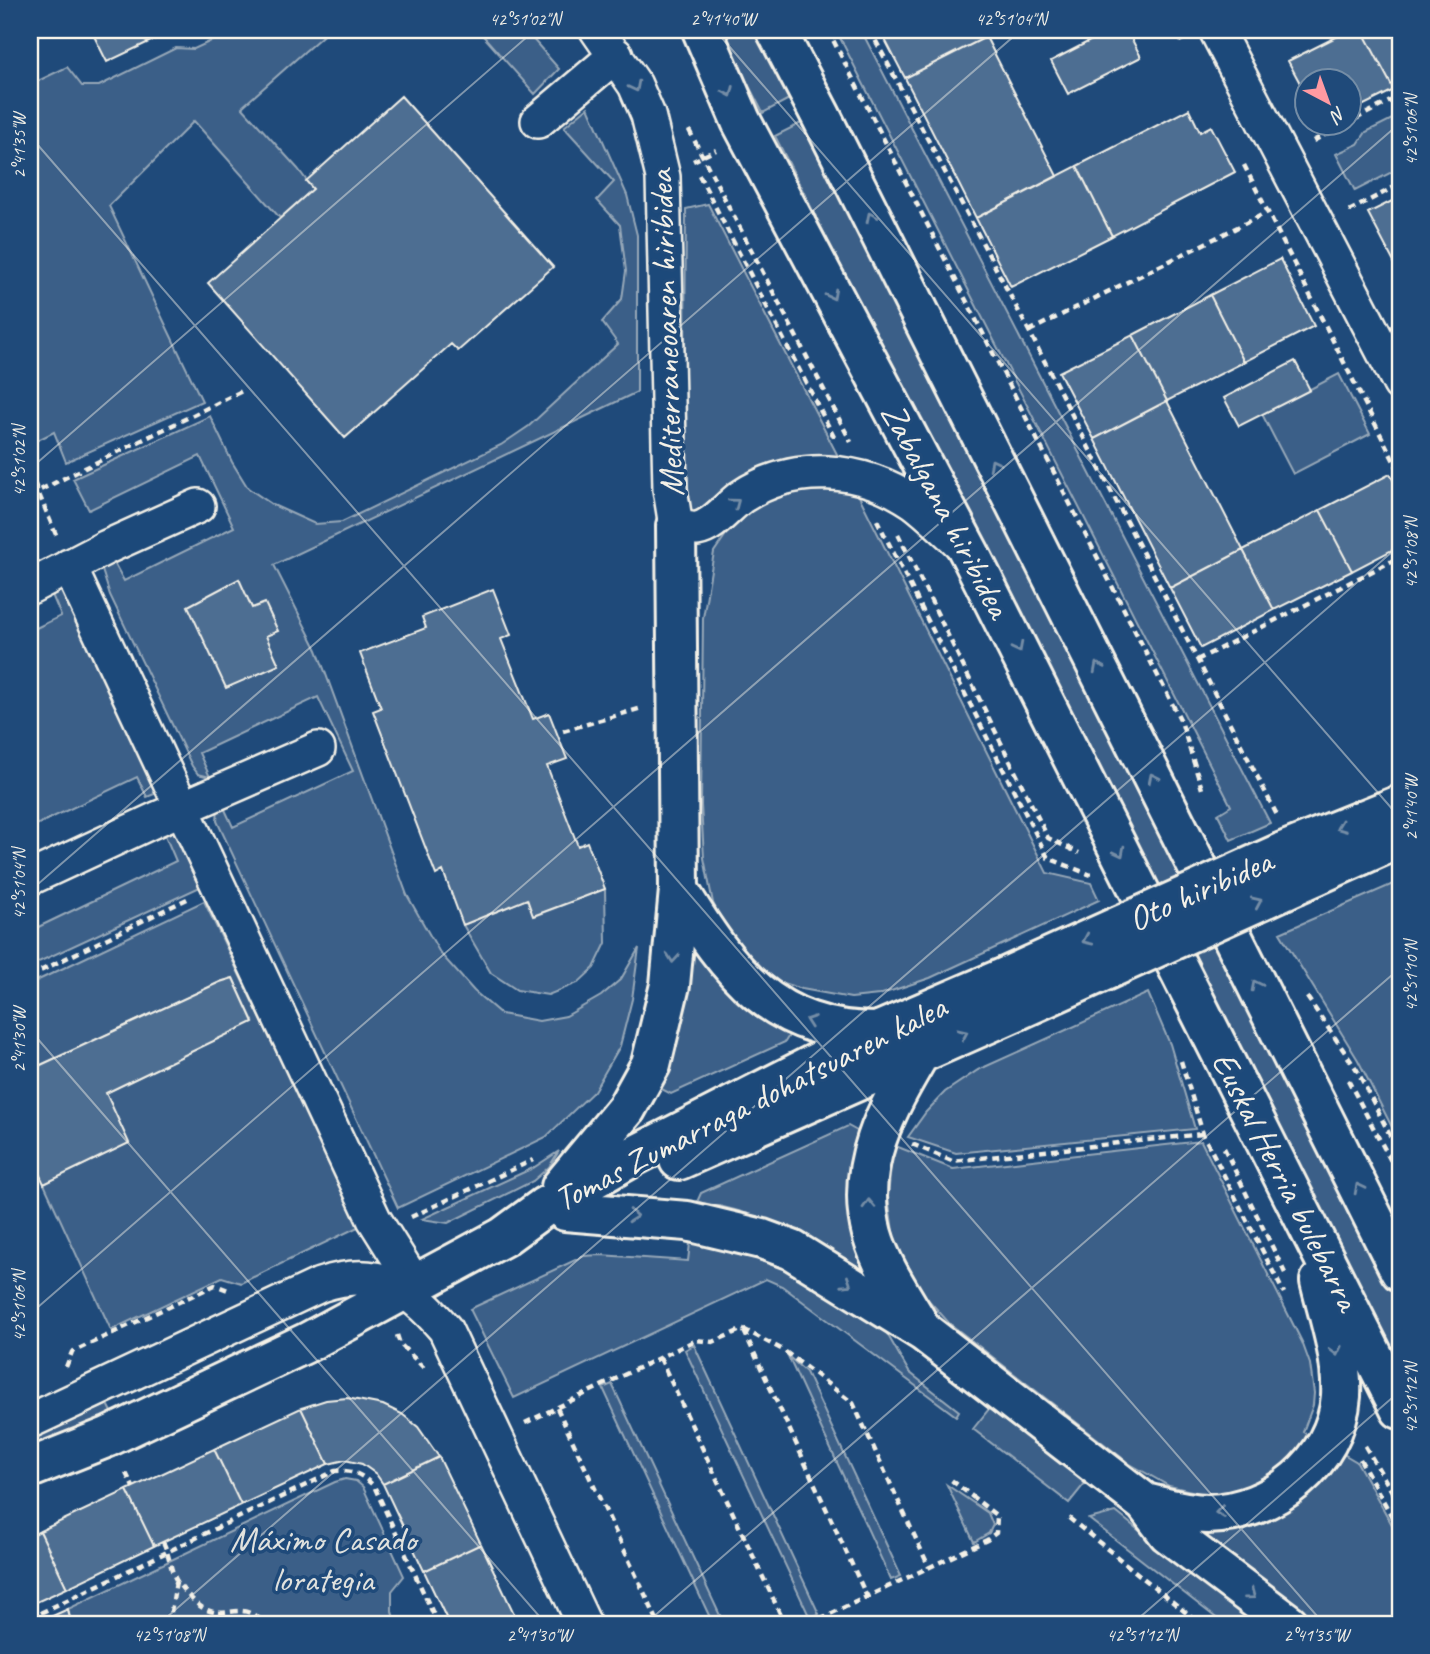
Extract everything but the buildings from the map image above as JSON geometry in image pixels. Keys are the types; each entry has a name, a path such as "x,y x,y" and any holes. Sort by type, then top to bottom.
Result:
{"main road":[{"name":"Zabalgana hiribidea","path":"702,30 741,121 970,554 1189,991"},
{"name":"Zabalgana hiribidea","path":"776,30 1216,905"},
{"path":"554,1209 626,1109 651,1064 670,985 679,890 676,526"},
{"name":"Oto hiribidea","path":"1009,995 1288,854 1318,836 1400,805"},
{"name":"Oto hiribidea","path":"1288,854 1400,838"},
{"path":"679,890 725,961 775,1005 807,1022 857,1032 877,1032"},
{"name":"Euskal Herria bulebarra","path":"1216,905 1395,1257"},
{"name":"Euskal Herria bulebarra","path":"1189,991 1400,1409"},
{"name":"Tomas Zumarraga dohatsuaren kalea","path":"30,1468 108,1437 258,1366 411,1288 554,1209 632,1157 877,1032 1009,995"},
{"name":"Tomas Zumarraga dohatsuaren kalea","path":"554,1209 920,1053 1009,995"},
{"path":"920,1053 878,1132 868,1170 873,1235 894,1283 924,1332"},
{"path":"554,1209 687,1221 762,1239 801,1255 924,1332 1145,1503 1168,1533 1289,1624"},
{"path":"1145,1503 1184,1513 1210,1514 1254,1505 1292,1484 1324,1448 1336,1421 1341,1398 1341,1370 1303,1213"}],"street":[{"path":"1216,30 1400,384"},
{"path":"538,121 607,42"},
{"name":"Mediterraneoaren hiribidea","path":"607,42 635,85 648,116 663,177 670,489 676,526"},
{"path":"676,526 697,529 708,524 741,497 778,480 830,472 862,477 914,502 970,554"},
{"path":"30,587 198,506"},
{"path":"69,566 381,1230 411,1288 445,1329 584,1624"},
{"path":"30,878 318,749"},
{"path":"30,1421 320,1285 338,1279 355,1278 411,1288"}],"path":[{"path":"828,30 1181,721 1205,797"},
{"path":"870,30 1029,331 1197,660 1288,854"},
{"path":"1176,30 1188,54"},
{"path":"1313,141 1400,96"},
{"path":"686,124 1048,858 1094,876"},
{"path":"686,150 692,162"},
{"path":"1243,163 1400,473"},
{"path":"698,174 862,477"},
{"path":"1349,211 1400,184"},
{"path":"1029,331 1268,212"},
{"path":"30,495 242,391"},
{"path":"30,473 69,566"},
{"path":"898,534 1048,838"},
{"path":"1197,660 1400,557"},
{"path":"643,695 643,721"},
{"path":"563,731 643,708"},
{"path":"30,976 194,895"},
{"path":"1304,992 1357,1070 1400,1156"},
{"path":"1181,1060 1203,1134 1288,1301"},
{"path":"901,1140 952,1161 1203,1134"},
{"path":"381,1230 544,1155"},
{"path":"61,1378 72,1352 215,1285 228,1290"},
{"path":"521,1425 696,1340 713,1342 743,1329"},
{"path":"743,1329 783,1350 853,1403 929,1567"},
{"path":"743,1329 867,1597"},
{"path":"660,1358 785,1624"},
{"path":"556,1408 659,1624"},
{"path":"1330,1436 1352,1444 1400,1531"},
{"path":"30,1618 335,1471 351,1470 362,1475 374,1486 438,1624"},
{"path":"126,1473 134,1487"},
{"path":"809,1624 987,1540 996,1533 997,1516 950,1479"},
{"path":"1069,1518 1200,1624"},
{"path":"163,1542 176,1581 169,1624"},
{"path":"176,1581 204,1609 214,1612 242,1610 254,1614 265,1624"}],"green space":[{"path":"235,30 329,30 242,107 313,189 280,218 194,121 109,206 202,401 66,462 54,432 30,444 30,70 36,82 67,67 82,86 99,86 176,48 194,49"},
{"path":"478,30 525,30 559,69 535,94"},
{"path":"720,30 754,30 789,99 763,113"},
{"path":"836,30 861,30 1270,823 1231,840 1218,814 1231,806"},
{"path":"588,107 627,195 637,235 637,392 274,565 317,650 407,895 440,953 474,991 501,1014 539,1021 566,1016 601,996 621,979 639,948 632,999 620,1046 594,1091 546,1137 398,1208 217,821 218,808 222,803 233,827 353,771 318,697 199,753 210,777 198,774 110,595 102,570 112,559 124,581 234,527 200,456 89,510 73,479 210,416 248,488 273,505 315,524 342,522 501,445 529,426 618,344 602,322 622,299 626,271 620,225 597,200 614,182 564,127"},
{"path":"1400,115 1400,168 1355,191 1336,154 1358,144 1366,132"},
{"path":"801,123 953,416 1400,1306 1400,1375 775,136"},
{"path":"708,204 840,460 756,473 720,492 693,515 688,512 684,501 686,209"},
{"path":"1339,374 1370,434 1293,474 1262,414"},
{"path":"800,487 855,488 1047,873 1091,883 1099,900 930,978 879,995 851,998 802,989 767,978 734,944 713,903 704,858 701,805 703,618 714,552 749,509"},
{"path":"61,588 157,793 147,797 137,777 30,828 30,631 61,616 50,590"},
{"path":"174,829 200,887 30,966 30,931 176,861 164,833"},
{"path":"1400,881 1400,1143 1358,1060 1280,933"},
{"path":"605,889 606,943 594,968 578,983 548,995 517,990 491,973 463,925 527,899 534,916"},
{"path":"204,901 360,1226 241,1283 222,1277 111,1330 44,1184 128,1143 106,1093 253,1021 233,978 30,1070 30,984"},
{"path":"686,939 793,1029 785,1042 671,1094 654,1085"},
{"path":"1148,993 1170,1044 1195,1129 956,1153 908,1137 945,1092 978,1070"},
{"path":"848,1126 866,1136 874,1279 790,1230 747,1213 697,1202 701,1193"},
{"path":"1201,1141 1302,1342 1310,1364 1314,1393 1313,1405 1303,1432 1313,1438 1307,1449 1266,1481 1225,1494 1205,1494 1169,1486 1130,1464 949,1323 916,1286 895,1245 888,1197 893,1145 953,1169"},
{"path":"559,1151 549,1167 533,1181 448,1223 422,1219 533,1168"},
{"path":"692,1239 772,1260 845,1303 886,1332 909,1372 959,1411 956,1416 782,1286 766,1279 514,1398 470,1309 584,1256 688,1261"},
{"path":"694,1345 819,1614 810,1618 685,1350"},
{"path":"788,1356 806,1372 901,1576 891,1580"},
{"path":"612,1384 724,1624 713,1624 603,1388"},
{"path":"108,1404 115,1418 30,1452 30,1440"},
{"path":"989,1409 1086,1482 1069,1503 973,1429"},
{"path":"1340,1452 1357,1462 1400,1539 1400,1624 1316,1624 1197,1532 1251,1525 1277,1515 1306,1490"},
{"name":"Máximo Casado lorategia","path":"345,1479 356,1481 363,1487 404,1576 392,1591 395,1624 71,1624 68,1609"},
{"path":"947,1485 988,1513 993,1525 989,1533 974,1542"},
{"path":"1116,1512 1248,1618 1236,1624 1224,1624 1089,1519"}]}
